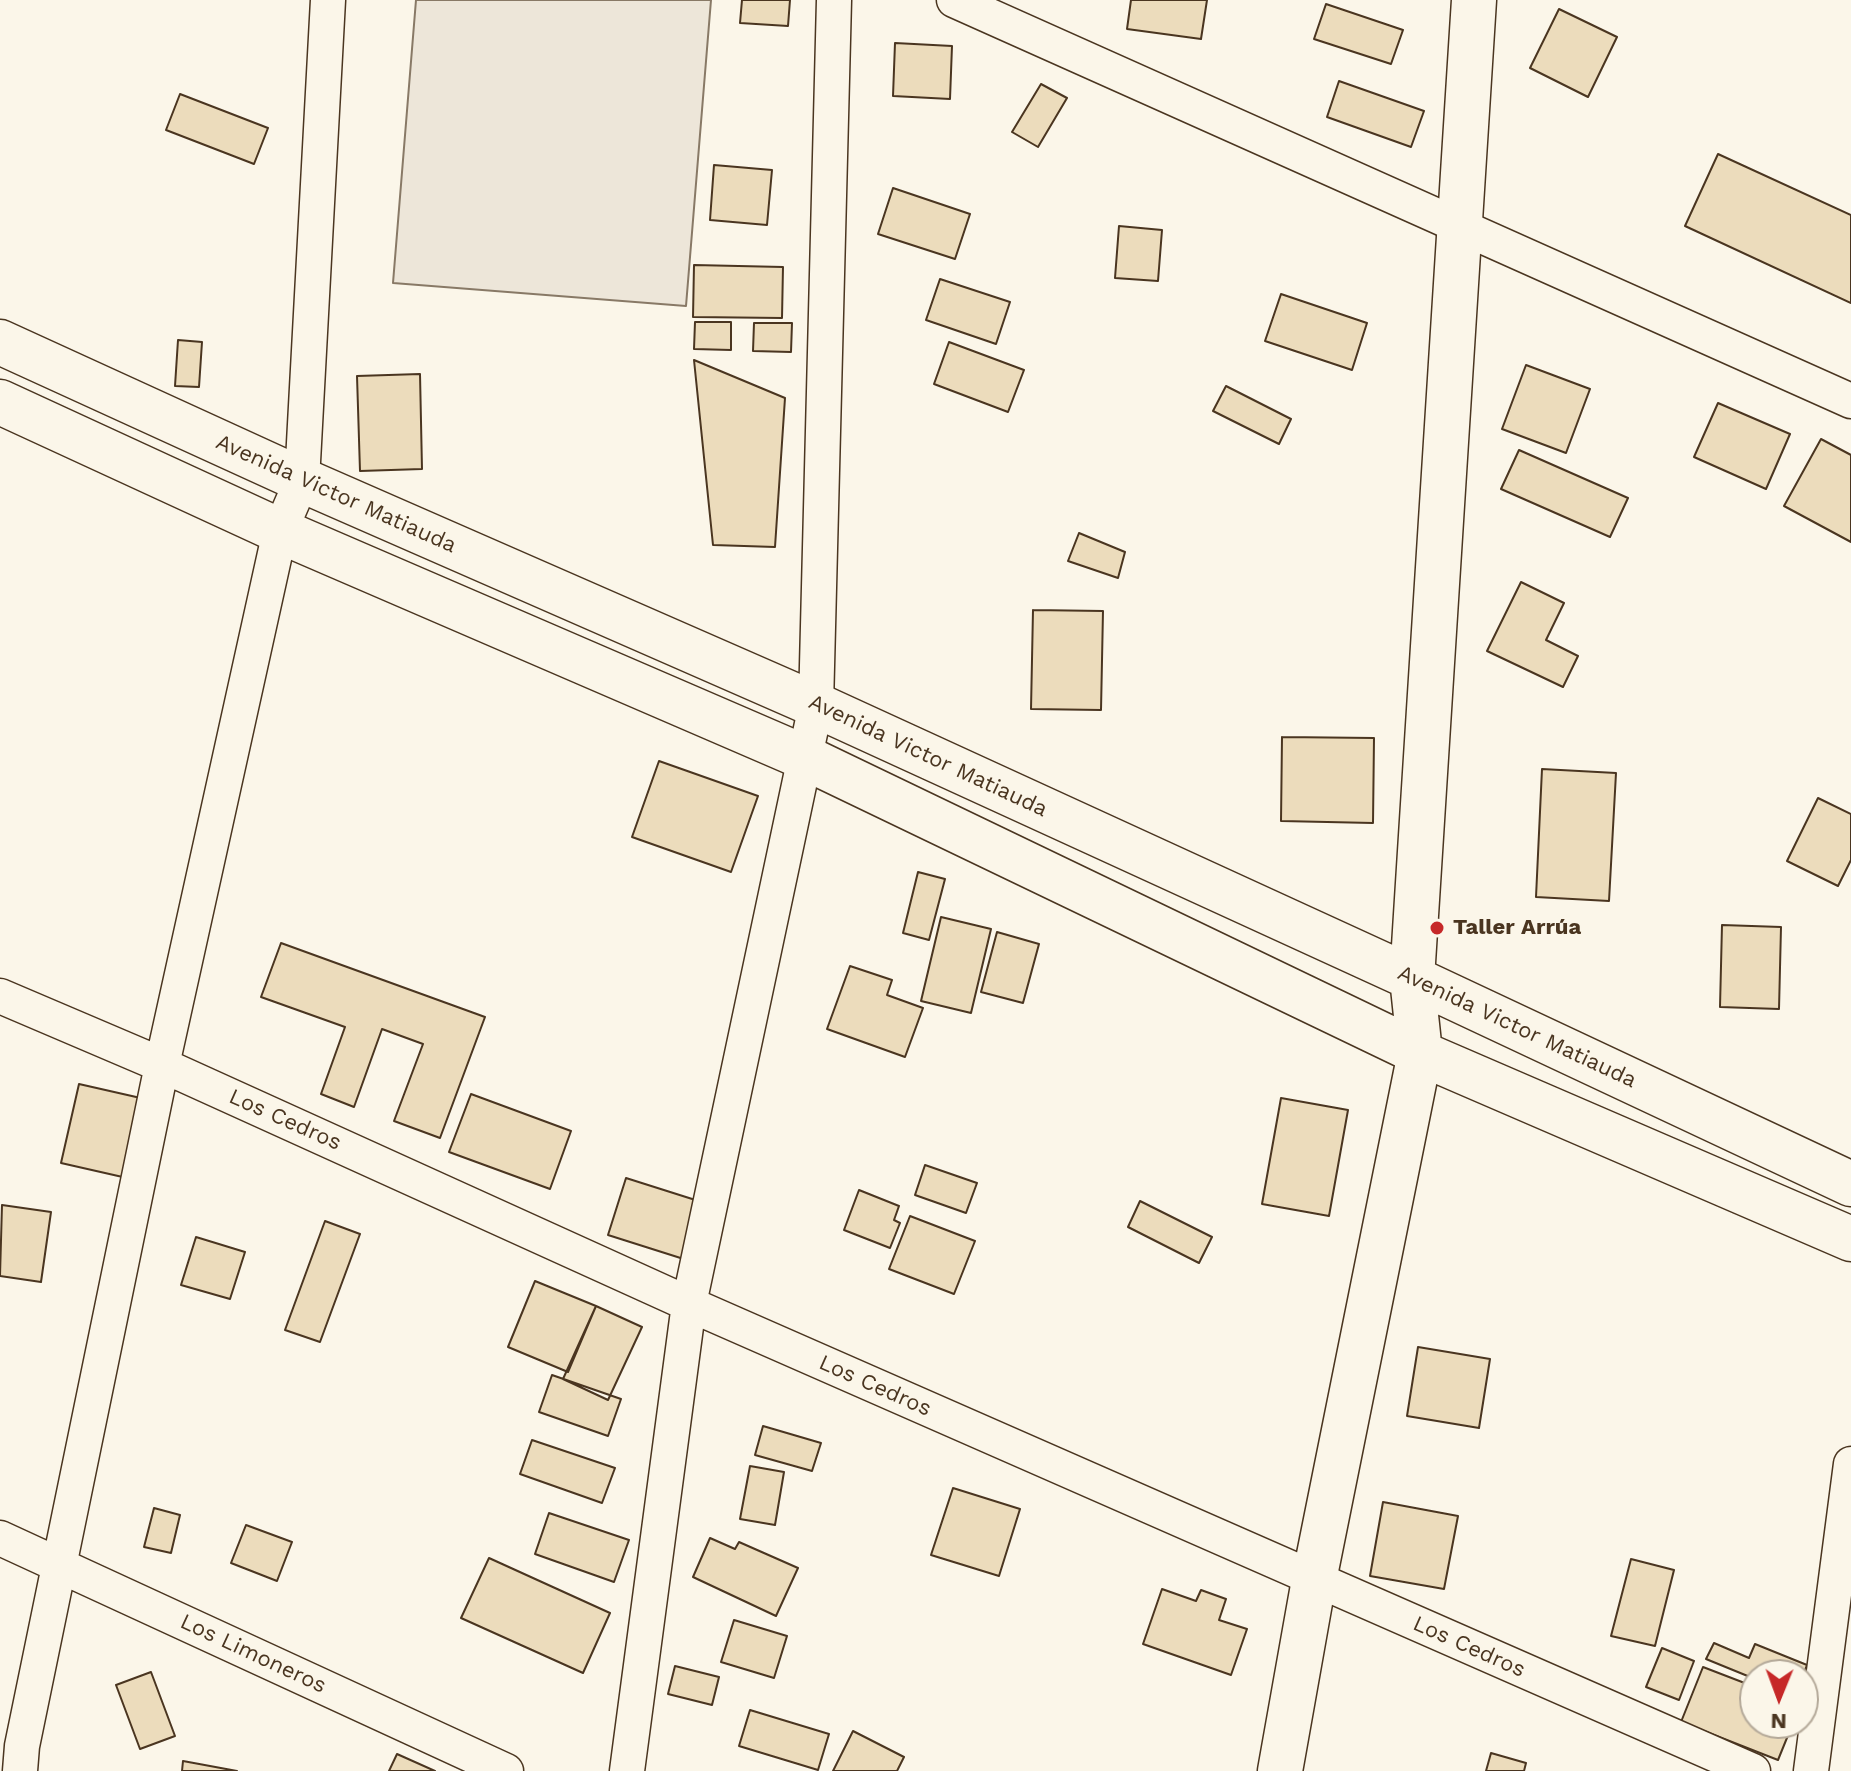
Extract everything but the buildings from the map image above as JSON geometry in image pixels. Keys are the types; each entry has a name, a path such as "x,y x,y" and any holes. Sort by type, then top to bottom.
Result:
{"main road":[{"path":"1280,1771 1314,1580 1420,1053 1412,978 1474,0"},
{"name":"Avenida Victor Matiauda","path":"0,342 302,480 816,705 1412,978 1851,1184"},
{"path":"0,402 280,531 806,758 1420,1053 1851,1239"}],"street":[{"path":"20,1771 22,1746 162,1065 280,531 302,480 328,0"},
{"path":"627,1771 689,1304 816,705 834,0"},
{"path":"954,0 1851,401"},
{"name":"Los Cedros","path":"0,996 162,1065 689,1304 1753,1771"},
{"path":"1811,1771 1851,1464"},
{"name":"Los Limoneros","path":"0,1538 506,1771"}],"shaded area":[{"path":"416,0 711,0 686,306 393,283"}],"place":[{"name":"Taller Arrúa","path":"1437,928"}]}
